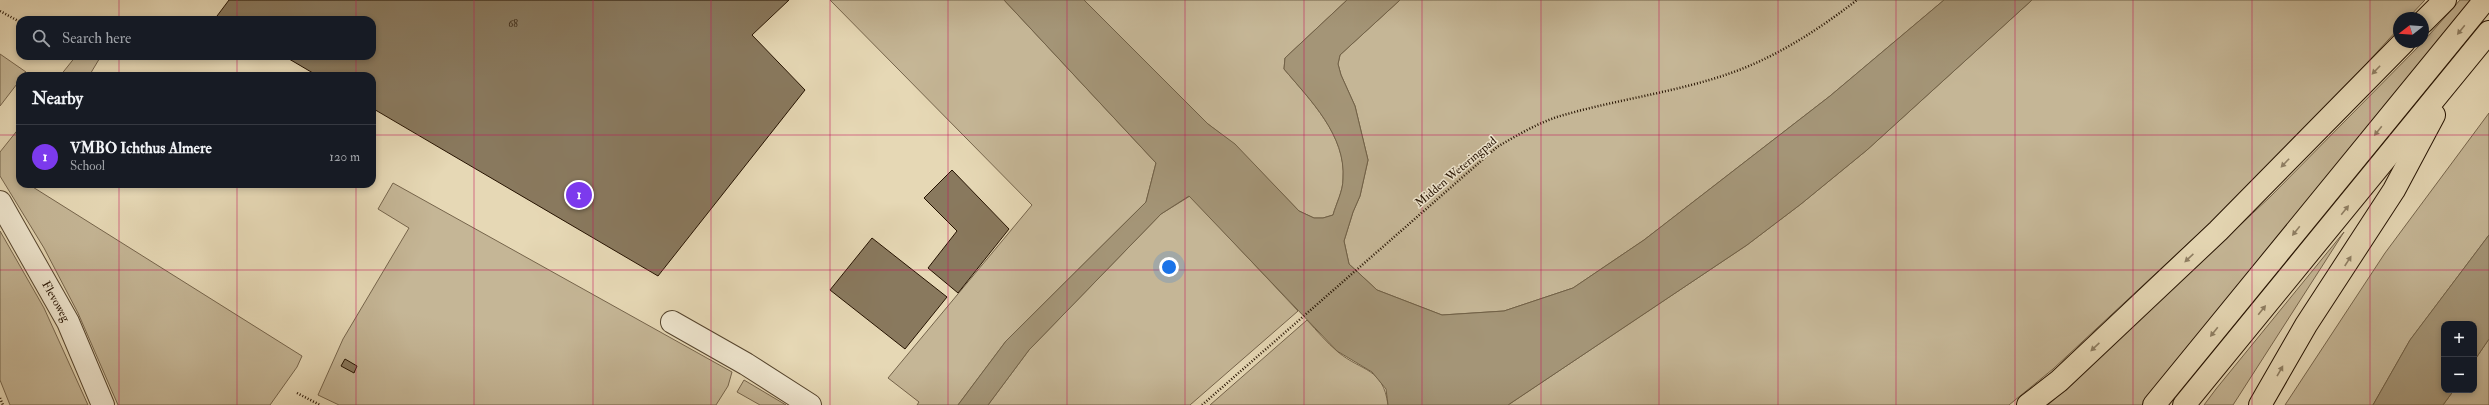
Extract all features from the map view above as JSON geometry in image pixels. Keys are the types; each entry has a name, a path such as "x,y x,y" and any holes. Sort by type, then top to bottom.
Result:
{"highway":[{"path":"2429,16 2445,0"},
{"path":"2154,405 2485,0"},
{"path":"2184,405 2489,32"},
{"path":"2028,405 2059,381 2218,231 2398,48"},
{"path":"2260,405 2306,325 2394,190 2458,70"}],"street":[{"name":"Flevoweg","path":"0,202 68,322 103,405"},
{"path":"672,322 746,364 810,405"}],"path":[{"name":"Midden Weteringpad","path":"1202,405 1497,147 1526,130 1556,118 1727,75 1755,64 1832,20 1857,0"},
{"path":"0,11 16,20"},
{"path":"296,393 320,405"},
{"path":"0,398 3,405"}],"shaded area":[{"path":"830,0 1004,0 1156,163 1146,202 1006,341 958,405 917,405 919,402 888,378 1032,205"},
{"path":"1004,0 1084,0 1208,124 1235,144 1299,211 1314,218 1323,218 1333,215 1341,193 1343,179 1339,148 1333,133 1315,106 1284,69 1285,58 1347,0 1400,0 1340,55 1338,64 1341,75 1355,106 1368,160 1360,196 1353,212 1344,241 1349,264 1377,290 1442,315 1504,311 1573,288 1644,240 1830,96 1944,0 2032,0 1867,150 1801,204 1747,245 1508,405 1388,405 1386,389 1372,372 1337,351 1189,196 1161,214 1029,350 988,405 958,405 1006,341 1146,202 1156,163"},
{"path":"1084,0 1347,0 1285,58 1284,69 1305,93 1325,120 1339,148 1343,164 1343,184 1333,215 1323,218 1314,218 1299,211 1235,145 1208,124"},
{"path":"1400,0 1944,0 1830,96 1644,240 1573,288 1504,311 1442,315 1377,290 1349,264 1344,241 1353,212 1360,196 1368,160 1355,106 1341,75 1338,64 1340,55"},
{"path":"2032,0 2425,0 2414,12 2393,12 2393,35 2283,155 2053,369 2009,405 1508,405 1747,245 1801,204 1867,150"},
{"path":"2460,0 2477,0 2304,204 2142,405 2048,405 2270,197 2417,48 2429,48 2429,35"},
{"path":"0,54 26,72 16,72 16,85 0,106"},
{"path":"73,60 99,60 91,72 63,72"},
{"path":"2489,113 2489,235 2410,340 2373,405 2285,405 2385,253"},
{"path":"16,132 16,188 34,188 302,356 297,367 270,405 118,405 78,313 44,248 0,176 0,152"},
{"path":"393,183 732,372 728,386 716,405 339,405 318,395 343,339 409,228 378,209"},
{"path":"1190,196 1298,311 1190,405 988,405 1029,350 1161,214"},
{"path":"0,231 44,308 88,405 10,405 0,380"},
{"path":"2344,232 2233,405 2204,405 2216,389"},
{"path":"2489,235 2489,339 2477,357 2477,321 2441,321 2441,393 2452,393 2443,405 2373,405 2410,340"},
{"path":"1307,320 1338,352 1376,377 1385,393 1388,405 1210,405"},
{"path":"2489,339 2489,405 2443,405 2452,393 2477,393 2477,357"},
{"path":"744,380 786,405 760,405 737,392"}],"building":[{"path":"229,0 789,0 752,35 805,90 658,276 376,110 376,72 311,72 291,60 376,60 376,16 217,16"},
{"path":"952,170 1009,229 958,293 928,268 957,231 924,198"},
{"path":"872,238 947,297 905,349 830,290"},
{"path":"345,359 357,366 354,373 341,366"}],"place":[{"name":"VMBO Ichthus Almere","path":"579,195"}]}
